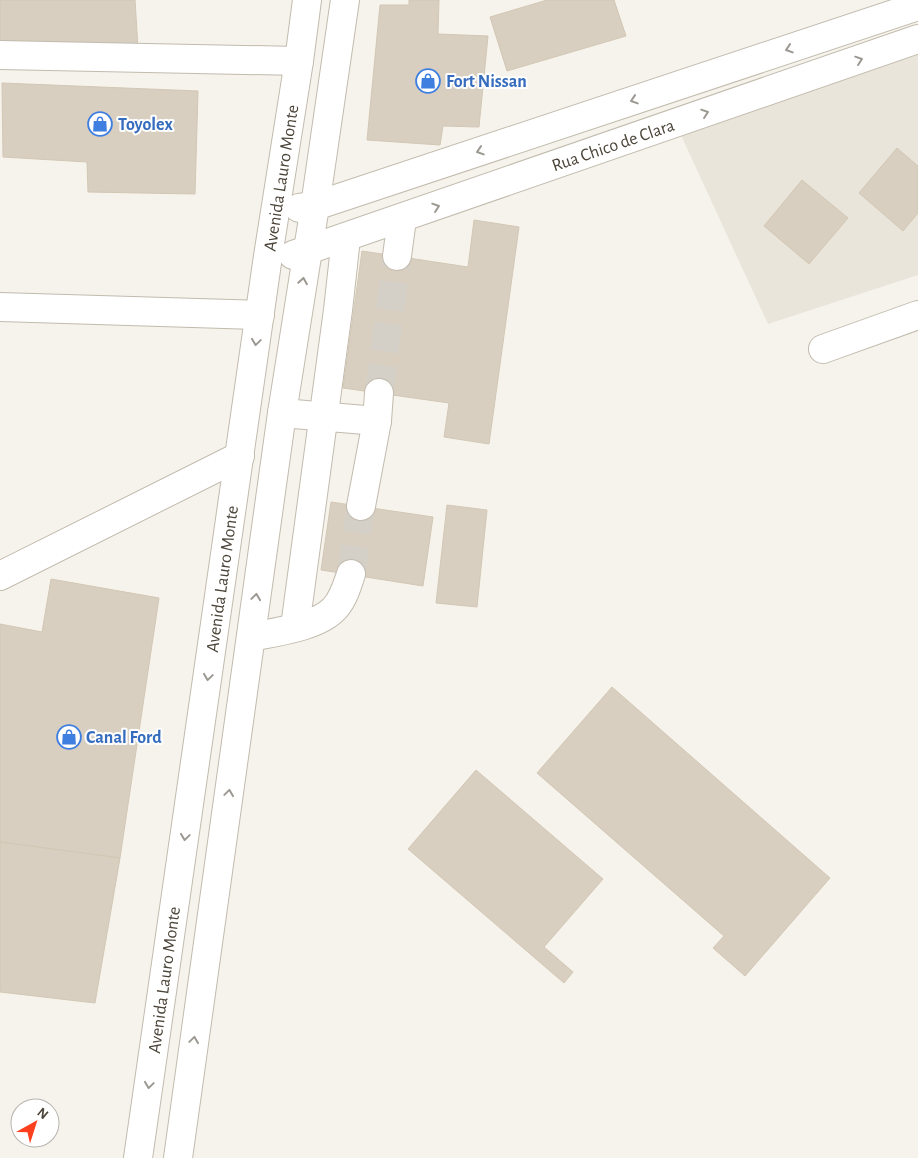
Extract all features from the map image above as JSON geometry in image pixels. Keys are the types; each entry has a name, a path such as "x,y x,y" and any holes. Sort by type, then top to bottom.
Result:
{"street":[{"name":"Avenida Lauro Monte","path":"138,1158 268,256 300,61 307,0"},
{"name":"Avenida Lauro Monte","path":"178,1158 282,413 315,206 344,0"},
{"name":"Rua Chico de Clara","path":"276,208 315,206 918,6"},
{"name":"Rua Chico de Clara","path":"268,256 289,256 346,238 918,39"},
{"path":"0,55 300,61"},
{"path":"562,124 570,160"},
{"path":"397,256 402,219"},
{"path":"295,626 346,238"},
{"path":"0,307 260,315"},
{"path":"299,307 338,310"},
{"path":"823,349 918,315"},
{"path":"361,506 377,421 379,393"},
{"path":"282,413 377,421"},
{"path":"0,576 240,456"},
{"path":"251,638 316,621 334,609 344,595 351,574"}],"shaded area":[{"path":"918,53 918,275 768,324 679,131"}],"building":[{"path":"0,0 135,0 138,48 0,42"},
{"name":"Fort Nissan","path":"409,0 439,0 438,34 488,36 479,127 443,126 440,145 367,140 380,5 409,5"},
{"path":"547,0 614,0 626,36 507,71 490,17"},
{"name":"Toyolex","path":"2,83 198,91 195,194 88,192 87,162 3,157"},
{"path":"897,148 918,166 918,213 903,231 859,193"},
{"path":"802,180 848,218 809,264 764,226"},
{"path":"474,220 519,227 489,444 444,437 449,403 343,388 362,251 468,267"},
{"path":"331,502 433,517 423,586 321,570"},
{"path":"447,505 487,510 477,607 436,603"},
{"name":"Canal Ford","path":"51,579 159,598 120,858 0,842 0,624 42,632"},
{"path":"612,687 830,878 745,976 713,948 724,936 537,773"},
{"path":"476,770 603,879 544,947 573,972 564,983 408,849"},
{"path":"0,842 120,858 95,1003 0,992"}],"tunnel":[{"path":"379,393 397,256"},
{"path":"351,574 361,506"}],"place":[{"name":"Fort Nissan","path":"428,81"},
{"name":"Toyolex","path":"100,124"},
{"name":"Canal Ford","path":"69,737"}]}
